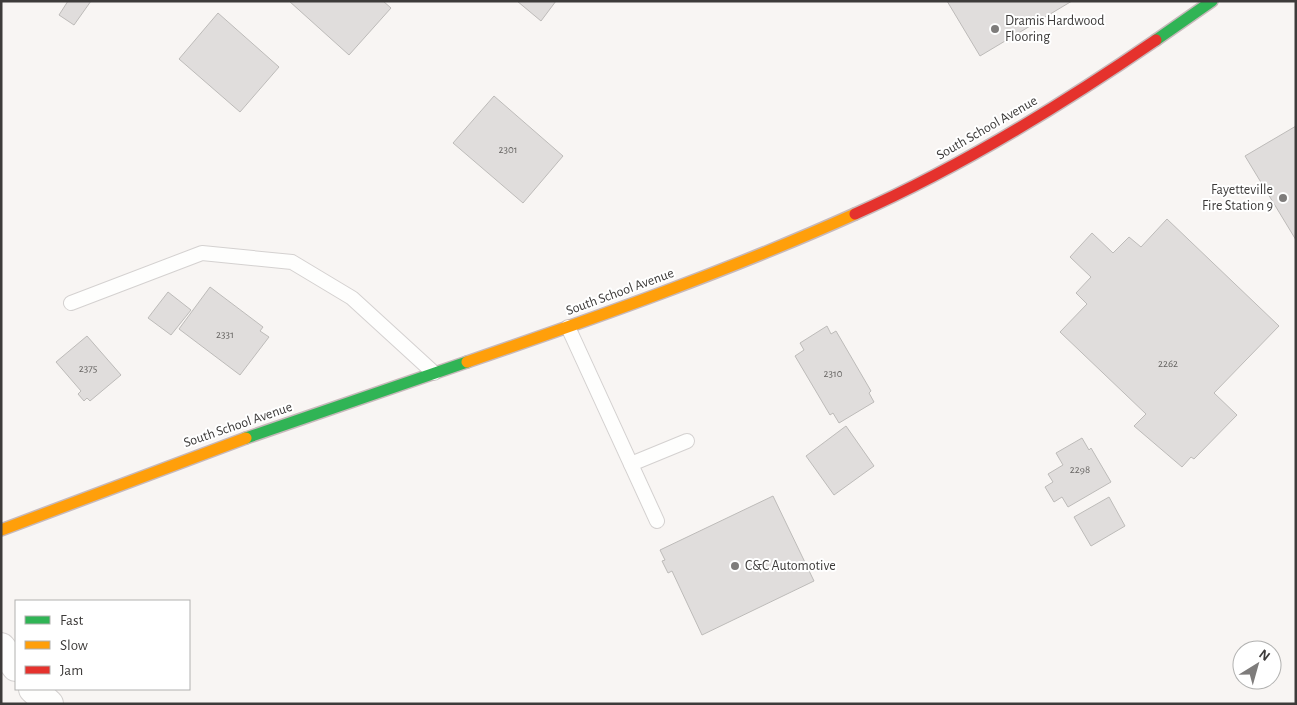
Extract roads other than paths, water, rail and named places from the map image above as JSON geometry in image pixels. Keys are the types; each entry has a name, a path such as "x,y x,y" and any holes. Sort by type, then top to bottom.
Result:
{"main road":[{"name":"South School Avenue","path":"1,530 202,453 625,308 763,255 896,196 1006,137 1101,78 1212,1"}],"street":[{"path":"1,647 15,666"},
{"path":"34,690 48,704"}],"lane":[{"path":"71,303 202,253 292,262 352,298 434,373"},
{"path":"568,327 657,521"},
{"path":"631,464 687,441"}],"place":[{"name":"Dramis Hardwood Flooring","path":"995,29"},
{"name":"Fayetteville Fire Station 9","path":"1283,198"},
{"name":"C&C Automotive","path":"735,566"}]}
